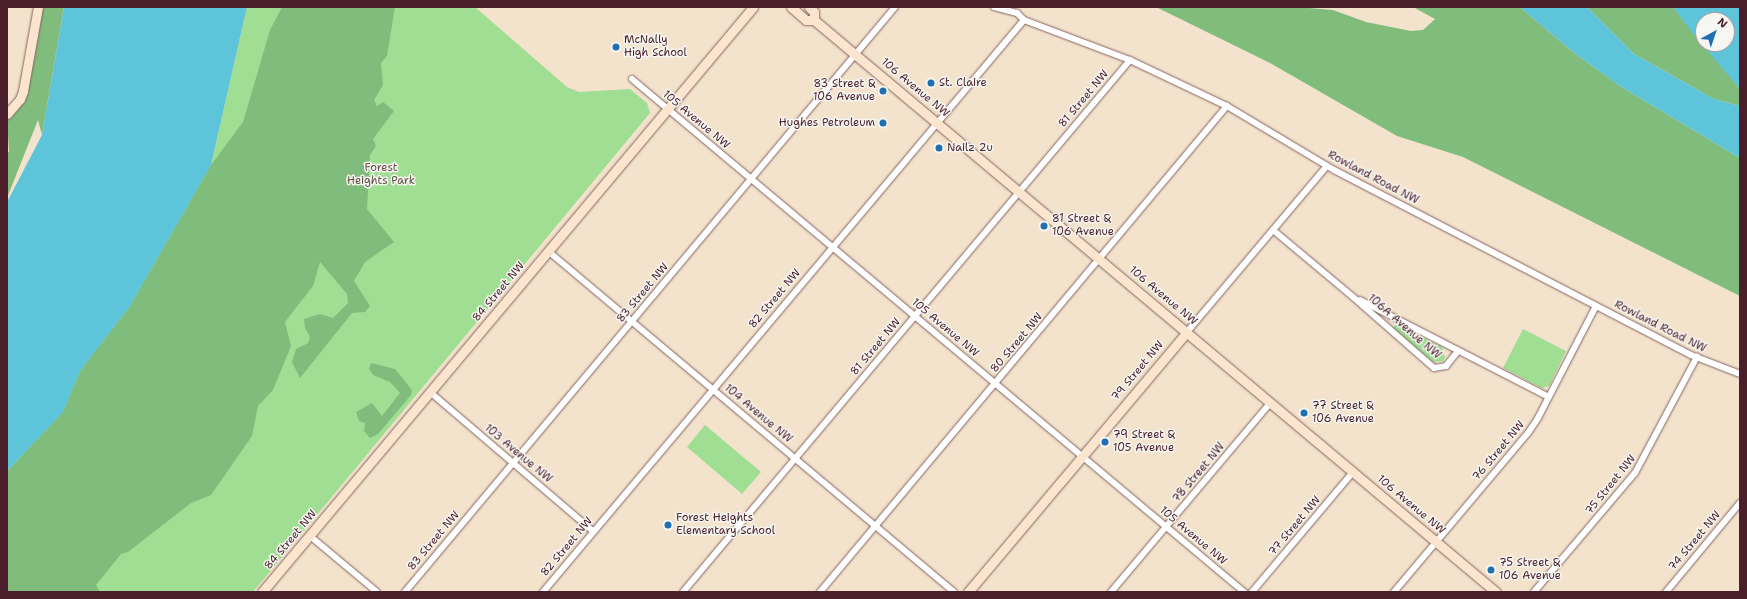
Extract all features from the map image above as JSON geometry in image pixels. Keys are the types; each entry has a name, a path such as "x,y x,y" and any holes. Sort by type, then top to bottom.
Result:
{"main road":[{"path":"7,114 20,99 23,91 38,7"},
{"name":"84 Street NW","path":"262,592 753,7"},
{"name":"106 Avenue NW","path":"791,7 806,20 814,20 856,54 1496,592"},
{"name":"106 Avenue NW","path":"809,7 814,12 814,20"},
{"name":"79 Street NW","path":"968,592 1187,332"}],"street":[{"name":"83 Street NW","path":"405,592 895,7"},
{"name":"Rowland Road NW","path":"994,7 1017,13 1024,20 1130,60 1227,106 1327,166 1697,358 1740,374"},
{"name":"82 Street NW","path":"542,592 1024,20"},
{"name":"81 Street NW","path":"683,592 1130,60"},
{"name":"105 Avenue NW","path":"632,79 1244,592"},
{"name":"80 Street NW","path":"820,592 1227,106"},
{"name":"79 Street NW","path":"1187,332 1327,166"},
{"name":"106A Avenue NW","path":"1272,230 1353,296 1434,368 1446,366 1458,351"},
{"name":"104 Avenue NW","path":"548,251 954,592"},
{"name":"106A Avenue NW","path":"1353,296 1549,397"},
{"name":"76 Street NW","path":"1394,592 1528,433 1549,397 1596,306"},
{"name":"75 Street NW","path":"1534,592 1635,473 1697,358"},
{"name":"103 Avenue NW","path":"430,392 594,531"},
{"name":"78 Street NW","path":"1111,592 1167,527 1270,402"},
{"name":"77 Street NW","path":"1252,592 1353,472"},
{"name":"74 Street NW","path":"1666,592 1740,503"},
{"path":"310,536 377,592"}],"green space":[{"path":"43,7 64,7 42,135 38,120 7,198 7,155 9,151 7,120 12,117 27,97"},
{"name":"Forest Heights Park","path":"247,7 475,7 567,87 579,92 630,89 647,103 650,113 253,592 33,592 7,471 15,465 211,165"},
{"path":"282,7 395,7 387,56 381,63 383,85 374,100 377,106 383,102 394,111 373,139 376,146 370,155 367,209 394,242 365,262 354,281 370,306 365,312 352,313 300,378 292,362 296,349 308,343 310,337 305,328 304,319 320,314 333,318 348,303 347,294 320,262 313,286 285,322 291,346 273,390 258,406 252,436 211,495 191,503 128,552 121,554 96,585 100,592 7,592 7,471 63,412 80,371 130,306 211,165 243,122 270,30"},
{"path":"1156,7 1297,7 1333,10 1366,22 1411,31 1423,30 1435,19 1413,7 1520,7 1573,52 1620,86 1740,158 1740,296 1463,157 1397,136 1270,63"},
{"path":"1587,7 1673,7 1695,34 1695,52 1710,52 1740,89 1740,106 1714,99 1634,54"},
{"path":"1396,324 1442,347 1445,357 1443,361 1433,362 1392,328"},
{"path":"1523,329 1566,351 1549,386 1542,388 1503,368"},
{"path":"371,363 395,369 412,390 411,395 378,434 370,438 364,431 365,423 359,421 356,412 372,403 382,416 400,393 390,382 373,375 369,369"},
{"path":"705,425 761,472 742,494 687,447"}],"water":[{"path":"64,7 247,7 211,165 130,306 80,371 63,412 7,471 7,202 42,135"},
{"path":"1520,7 1587,7 1634,54 1714,99 1740,106 1740,158 1620,86 1573,52"},
{"path":"1673,7 1740,7 1740,89 1709,52 1735,52 1735,12 1695,12 1695,36"}],"place":[{"name":"McNally High School","path":"616,47"},
{"name":"St. Claire","path":"931,83"},
{"name":"83 Street & 106 Avenue","path":"883,91"},
{"name":"Hughes Petroleum","path":"883,123"},
{"name":"Nailz 2u","path":"939,148"},
{"name":"81 Street & 106 Avenue","path":"1044,226"},
{"name":"77 Street & 106 Avenue","path":"1304,413"},
{"name":"79 Street & 105 Avenue","path":"1105,442"},
{"name":"Forest Heights Elementary School","path":"668,525"},
{"name":"75 Street & 106 Avenue","path":"1491,570"}]}
